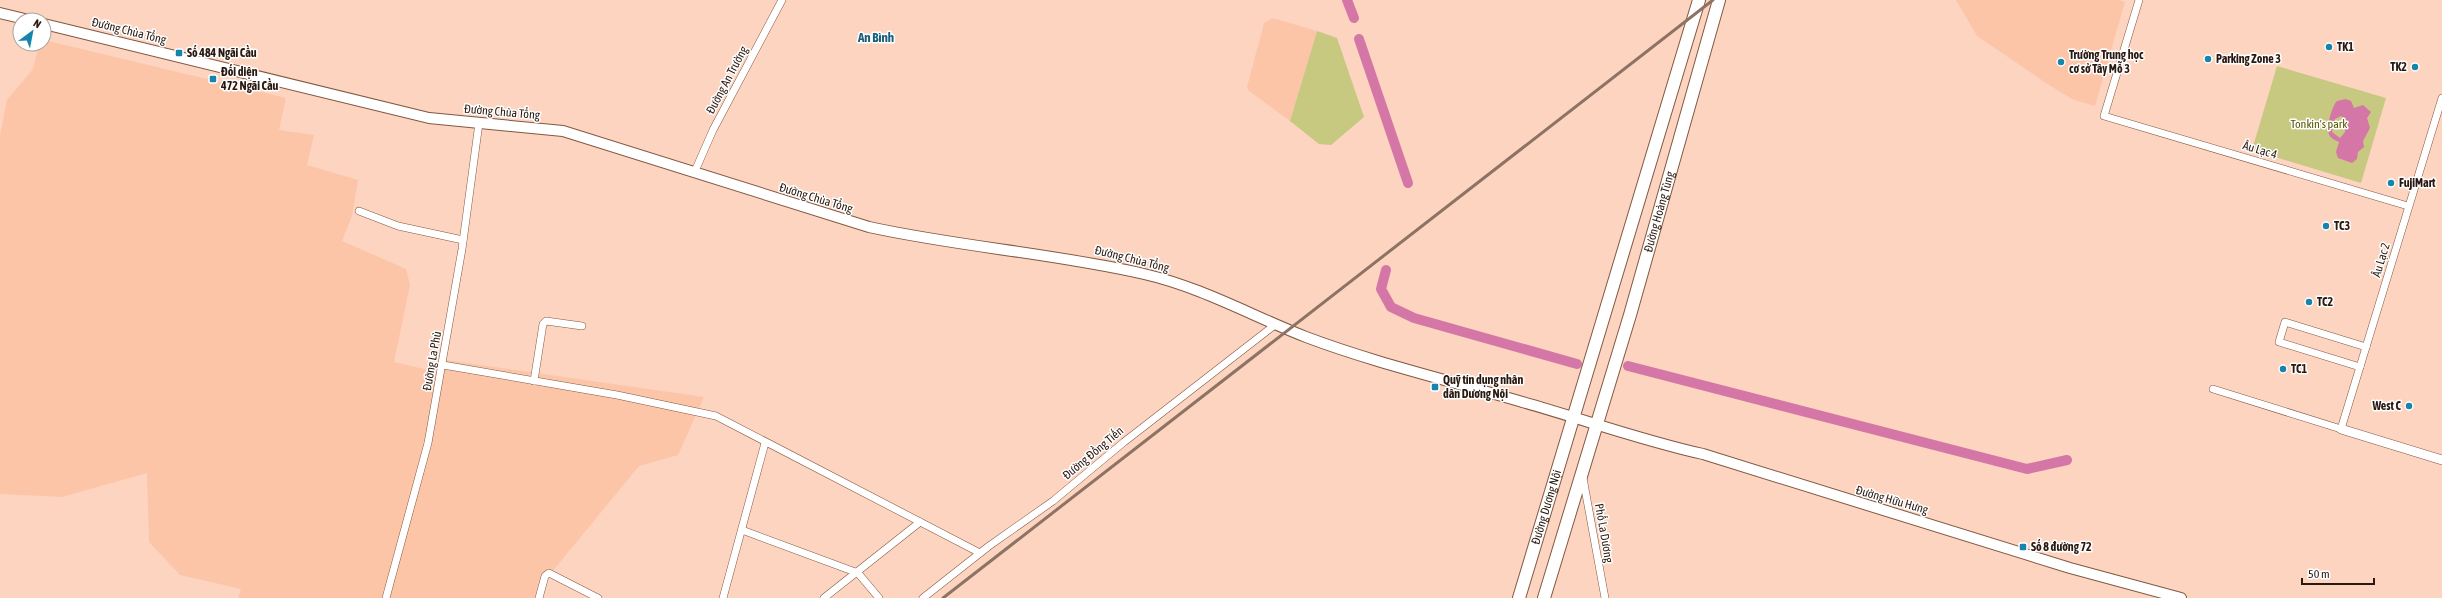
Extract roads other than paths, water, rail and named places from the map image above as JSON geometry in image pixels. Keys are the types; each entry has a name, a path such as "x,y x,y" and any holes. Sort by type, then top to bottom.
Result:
{"main road":[{"name":"Đường Hoàng Tùng","path":"1574,416 1699,0"},
{"name":"Đường Hoàng Tùng","path":"1597,424 1719,0"},
{"path":"0,13 12,16"},
{"name":"Đường Chùa Tổng","path":"52,26 429,118 563,131 695,171 728,184 869,227 907,236 1098,263 1143,274 1227,302 1306,337 1365,356 1574,416"},
{"name":"Đường Hữu Hưng","path":"1574,416 2077,570 2182,598"},
{"name":"Đường Dương Nội","path":"1519,598 1574,416"},
{"name":"Đường Dương Nội","path":"1544,598 1597,424"}],"street":[{"name":"Đường An Trường","path":"695,171 713,130 782,0"},
{"name":"Âu Lạc 4","path":"2139,0 2104,116 2408,206"},
{"name":"Âu Lạc 2","path":"2341,429 2442,98"},
{"name":"Đường La Phù","path":"386,598 428,443 443,365 463,240 479,123"},
{"path":"359,211 398,226 463,240"},
{"path":"534,381 543,324 546,321 582,326"},
{"path":"2360,367 2279,342 2285,322 2366,347"},
{"name":"Đường Đồng Tiến","path":"923,598 980,553 1053,500 1124,442 1276,324"},
{"path":"443,365 702,412 716,416 765,443 980,553"},
{"path":"2212,389 2442,460"},
{"path":"723,598 765,443"},
{"name":"Phố La Dương","path":"1582,471 1605,598"},
{"path":"824,598 858,573 920,522"},
{"path":"742,530 858,573 878,598"},
{"path":"539,598 545,576 549,573 598,598"}],"waterway":[{"path":"1347,0 1354,18"},
{"path":"1359,39 1408,183"},
{"path":"1386,270 1381,289 1391,307 1414,318 1577,364"},
{"path":"1628,366 2027,469 2067,460"}],"railway":[{"path":"943,598 1329,300 1713,0"}],"place":[{"name":"TK1","path":"2329,47"},
{"name":"Số 484 Ngãi Cầu","path":"179,53"},
{"name":"Parking Zone 3","path":"2208,59"},
{"name":"Trường Trung học cơ sở Tây Mỗ 3","path":"2061,62"},
{"name":"TK2","path":"2415,67"},
{"name":"Đối diện 472 Ngãi Cầu","path":"213,79"},
{"name":"FujiMart","path":"2391,183"},
{"name":"TC3","path":"2326,226"},
{"name":"TC2","path":"2309,302"},
{"name":"TC1","path":"2283,369"},
{"name":"Quỹ tín dụng nhân dân Dương Nội","path":"1435,387"},
{"name":"West C","path":"2409,406"},
{"name":"Số 8 đường 72","path":"2023,547"}],"district":[{"name":"An Bình","path":"876,37"}],"park label":[{"name":"Tonkin's park","path":"2319,124"}]}
